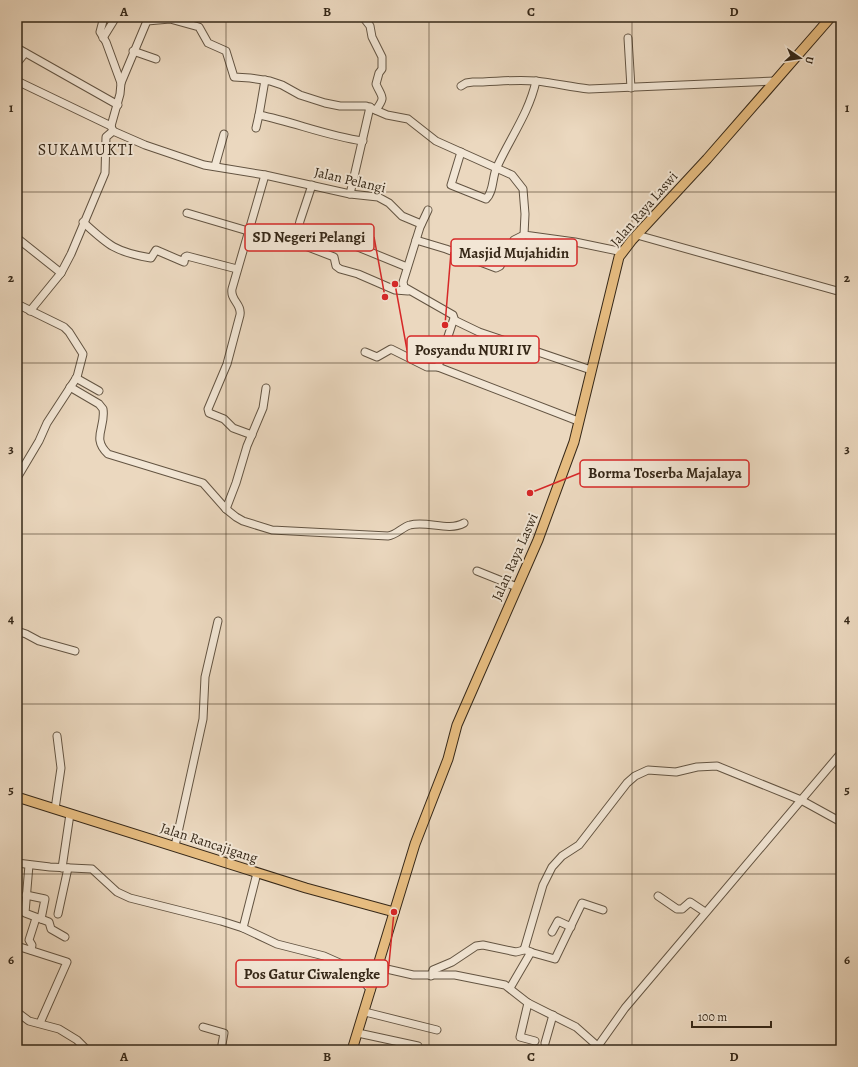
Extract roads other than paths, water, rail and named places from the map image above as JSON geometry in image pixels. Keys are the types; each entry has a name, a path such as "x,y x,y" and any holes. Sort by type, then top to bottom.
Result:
{"main road":[{"name":"Jalan Raya Laswi","path":"352,1050 365,1012 415,844 448,759 457,725 548,516 574,442 613,278 623,252 831,17"},
{"name":"Jalan Rancajigang","path":"17,796 351,902 394,912"}],"street":[{"path":"104,17 100,31 121,83"},
{"path":"103,38 116,17"},
{"path":"350,194 363,141 373,109 382,101 383,96 376,84 379,73 382,69 382,57 372,37 370,26 362,17"},
{"path":"30,311 61,273 71,254 83,222 102,180 106,167 106,137 112,129 121,83 145,19 170,18 199,27 208,42 226,51 234,77 265,80 282,85 300,95 331,104 373,109 412,121 436,141 512,175 524,189 524,235"},
{"path":"628,38 631,88"},
{"path":"17,48 118,104"},
{"path":"133,52 156,59"},
{"path":"17,63 25,53"},
{"path":"256,128 265,80"},
{"name":"Jalan Pelangi","path":"17,81 112,129 169,154 215,166 265,175 350,194 382,199 390,203 402,216 420,223 421,225"},
{"path":"461,152 451,182 452,186 486,199 489,195 496,168 524,117 533,95 536,81"},
{"path":"461,86 466,83 473,82 536,81 573,88 631,88 775,81"},
{"path":"259,115 285,120 343,138 363,141"},
{"path":"215,166 224,134"},
{"path":"252,435 233,428 224,419 209,413 208,410 227,364 241,311 231,295 237,269 265,175"},
{"path":"312,185 300,221 295,242 334,257 336,266 340,269 358,274 395,290 409,291"},
{"path":"428,210 421,225 407,267 403,285 409,291 453,315 454,320 438,367"},
{"path":"187,213 248,231"},
{"path":"83,222 103,241 118,250 151,258 156,250 184,262 185,257 187,256 237,269"},
{"path":"416,240 446,248 496,268 500,266 514,240 524,235 575,242 623,252"},
{"path":"637,235 841,292"},
{"path":"17,238 61,273"},
{"path":"348,243 407,267"},
{"path":"17,304 64,327 83,354 76,378 47,423 39,441 17,478"},
{"path":"454,320 479,332 591,370"},
{"path":"365,352 377,357 391,349 427,367 438,367 578,421"},
{"path":"76,378 100,392"},
{"path":"70,387 99,404 103,409 99,441 103,449 108,454 203,483 226,509 243,521 277,531 388,536 396,534 411,524 453,526 464,523"},
{"path":"226,509 264,405 266,388"},
{"path":"477,571 517,587"},
{"path":"175,846 203,719 205,676 218,621"},
{"path":"17,631 39,641 75,650"},
{"path":"55,809 61,768 56,736"},
{"path":"378,967 413,975 431,974 462,976 500,984 510,988 528,1003 576,1027 600,1048 625,1008 841,753"},
{"path":"510,988 527,951 542,890 552,867 562,856 579,845 627,783 636,776 653,770 676,772 697,767 717,766 841,822"},
{"path":"58,914 70,814"},
{"path":"17,863 29,865 64,865 92,869 117,892 130,898 216,920 245,922 277,944 313,952 346,965 371,990"},
{"path":"29,865 26,895 21,913 50,922 51,929 65,937"},
{"path":"245,922 257,873"},
{"path":"26,895 45,899 29,940 32,945 31,950"},
{"path":"658,896 677,909 682,909 690,902 705,912"},
{"path":"431,974 476,946 483,945 516,952 527,951 555,959 582,903 603,910"},
{"path":"552,932 558,921 571,927"},
{"path":"17,946 67,962 40,1023"},
{"path":"528,1003 520,1037 535,1041"},
{"path":"17,1012 29,1021 59,1029 77,1040 87,1050"},
{"path":"365,1012 437,1030"},
{"path":"545,1043 553,1016"},
{"path":"203,1027 224,1033 221,1050"},
{"path":"358,1033 418,1046"}],"place":[{"name":"Posyandu NURI IV","path":"395,284"},
{"name":"SD Negeri Pelangi","path":"385,297"},
{"name":"Masjid Mujahidin","path":"445,325"},
{"name":"Borma Toserba Majalaya","path":"530,493"},
{"name":"Pos Gatur Ciwalengke","path":"394,912"}],"district":[{"name":"SUKAMUKTI","path":"86,150"}]}
